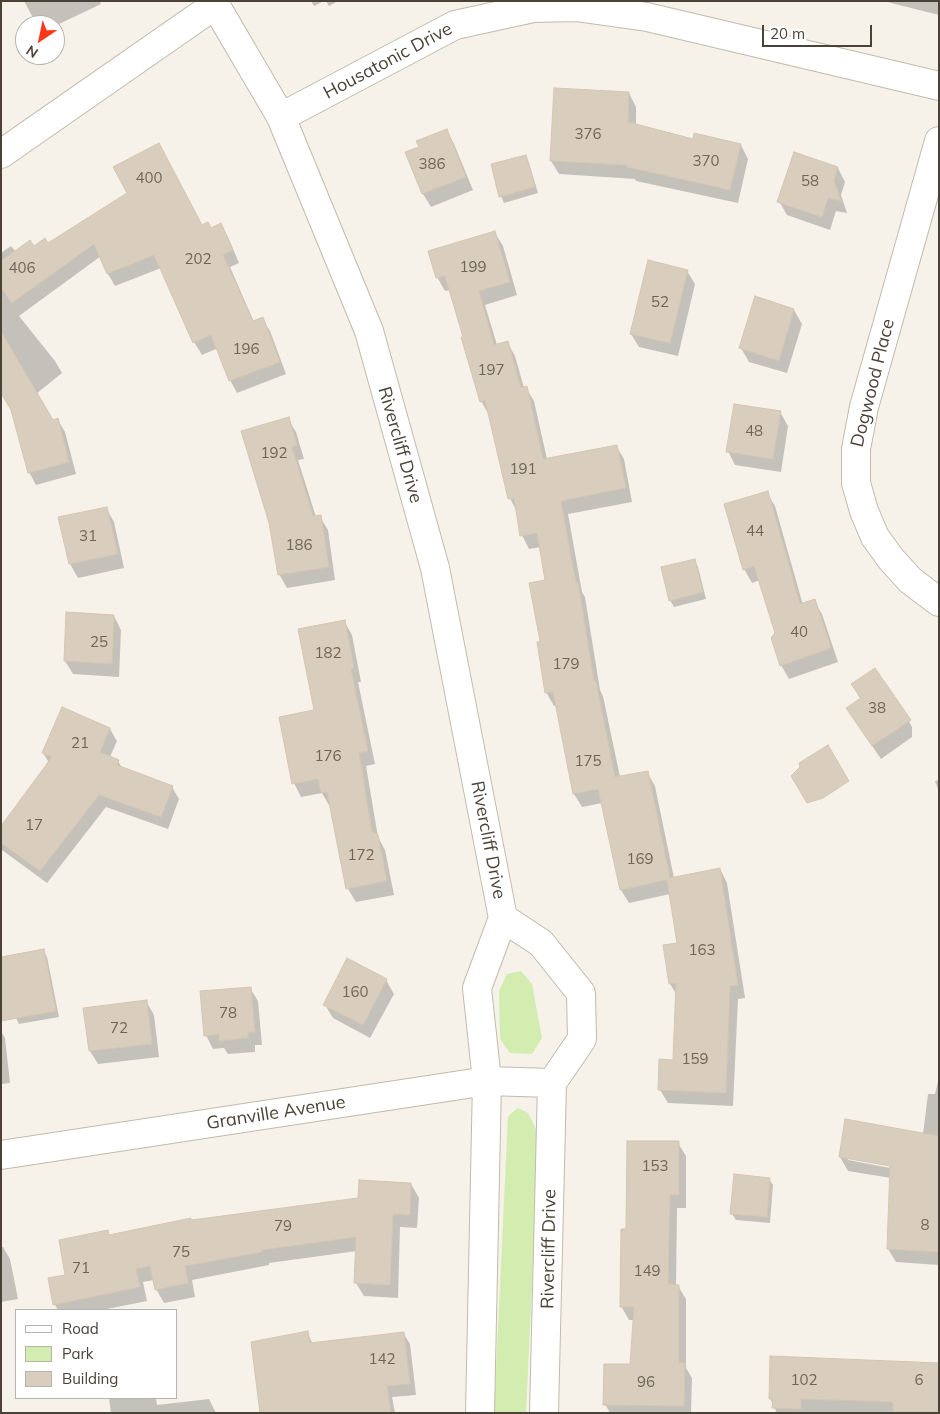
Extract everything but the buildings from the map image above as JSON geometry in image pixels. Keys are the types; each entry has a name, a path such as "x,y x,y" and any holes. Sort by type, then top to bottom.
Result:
{"street":[{"name":"Rivercliff Drive","path":"214,3 281,117 369,331 435,568 503,918 477,988 487,1081 480,1413"},
{"path":"1,154 214,3"},
{"name":"Housatonic Drive","path":"281,117 455,25 533,8 576,7 646,17 939,86"},
{"name":"Dogwood Place","path":"939,141 864,407 856,449 856,483 864,511 875,537 890,559 910,580 939,602"},
{"name":"Rivercliff Drive","path":"503,918 541,943 581,993 582,1039 552,1083 544,1413"},
{"name":"Granville Avenue","path":"1,1156 487,1081 552,1083"}],"green space":[{"path":"521,971 532,984 542,1038 532,1054 510,1053 500,1039 499,991 507,974"},
{"path":"518,1108 528,1113 539,1135 526,1413 494,1413 508,1116"}]}
